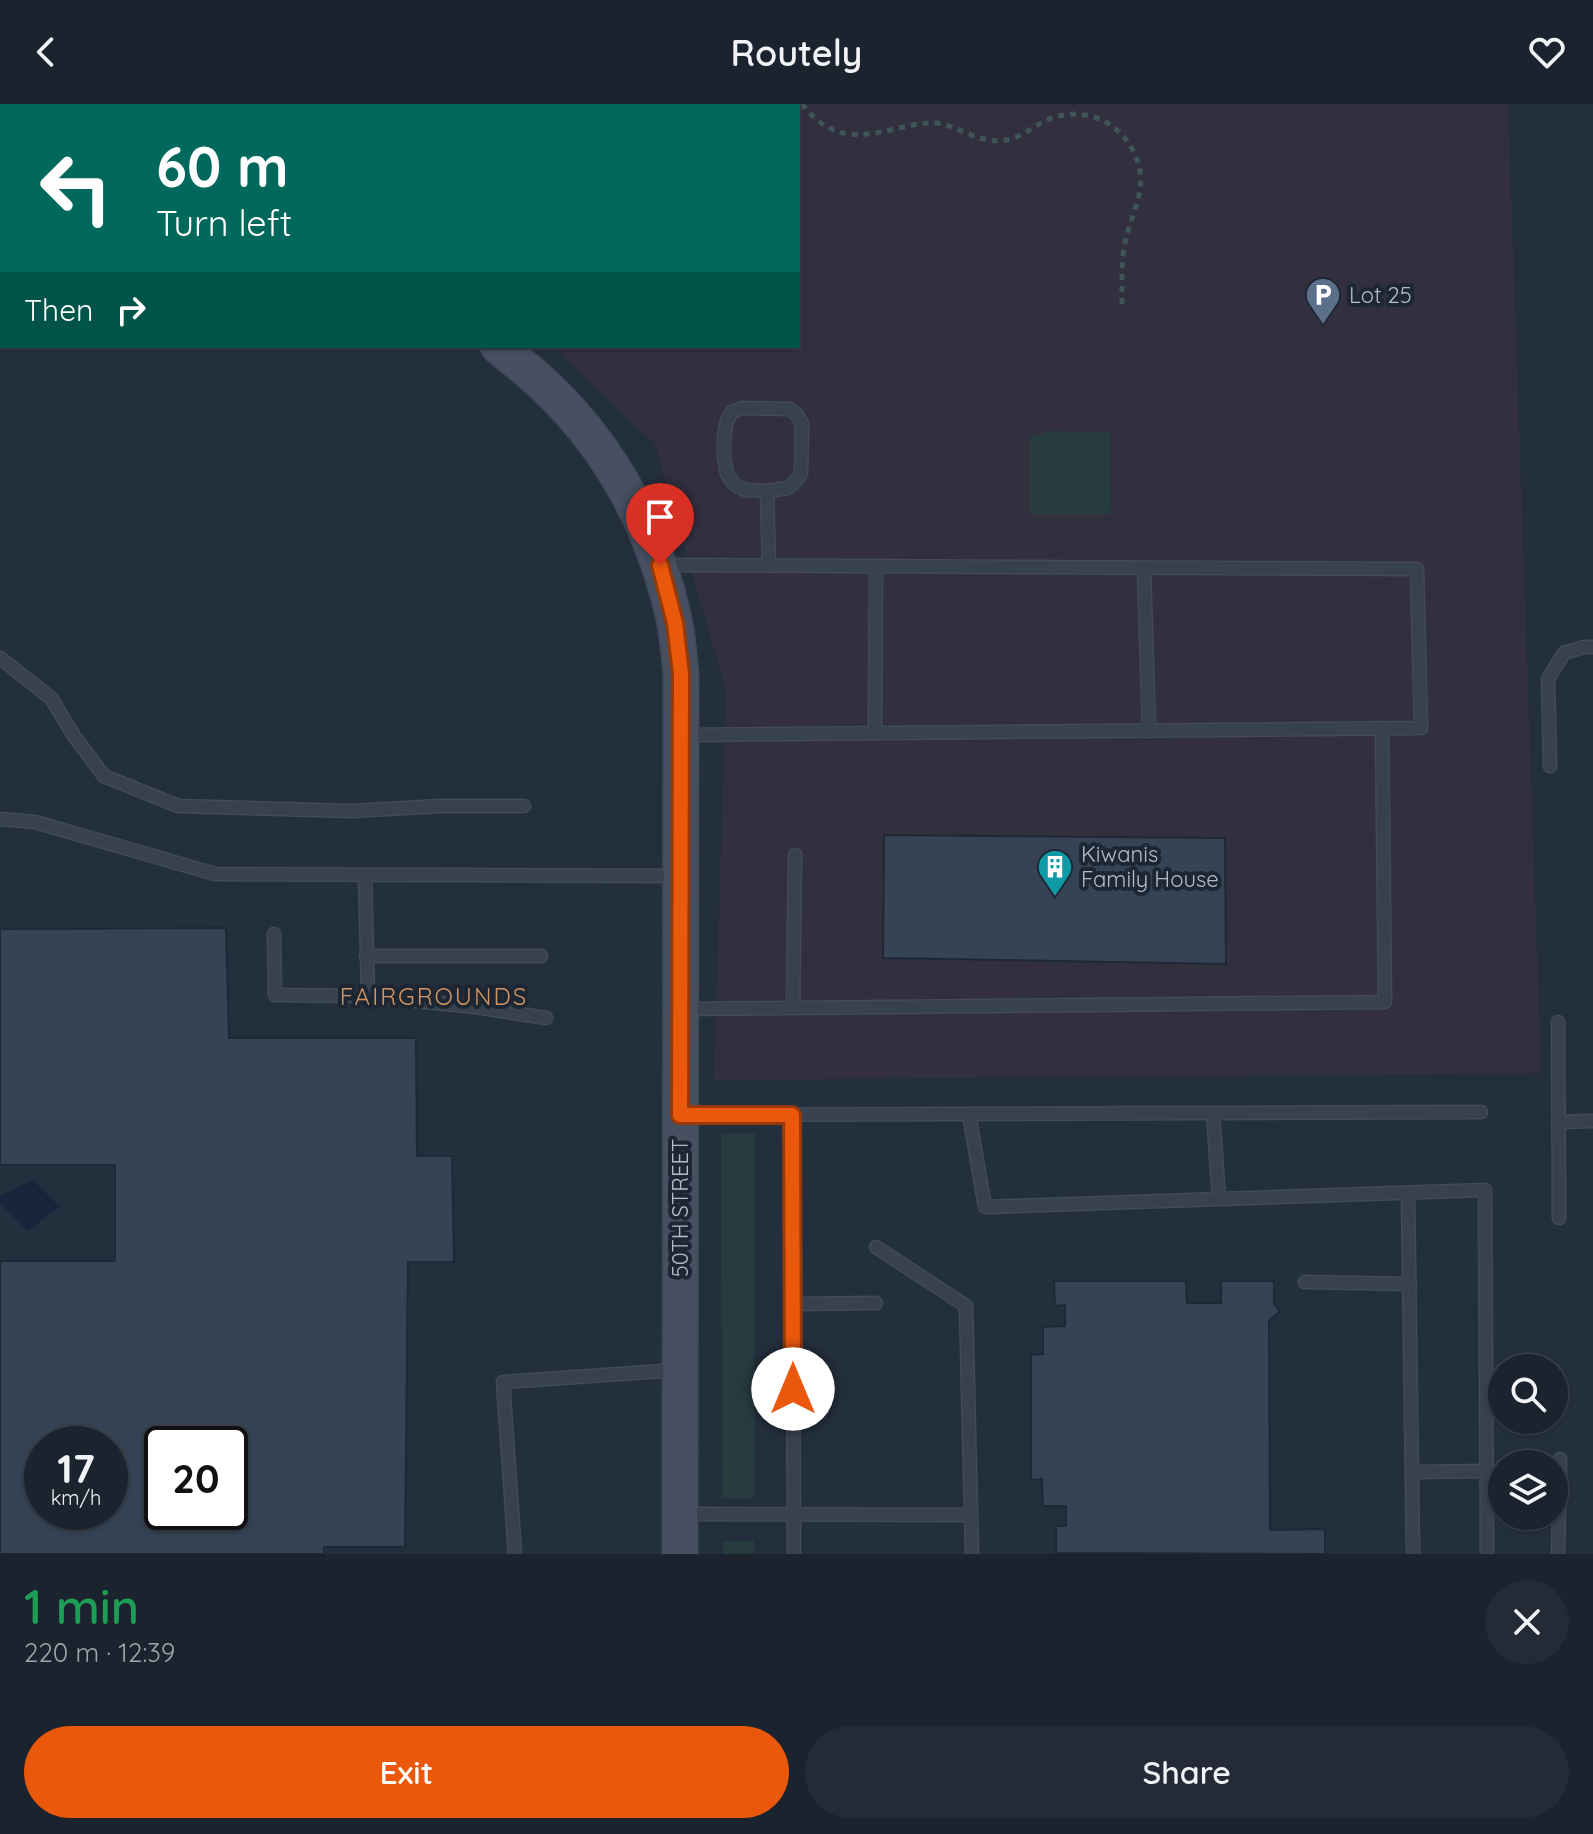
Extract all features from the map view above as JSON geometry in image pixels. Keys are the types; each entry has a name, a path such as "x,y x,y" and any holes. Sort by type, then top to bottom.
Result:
{"street":[{"name":"50TH STREET","path":"500,348 545,386 586,429 616,471 638,510 660,565 675,623 681,674 680,1554"}],"lane":[{"path":"742,408 790,409 802,424 801,474 788,488 767,491 745,490 734,484 727,474 724,436 727,421 732,412 742,408"},
{"path":"767,491 769,566"},
{"path":"660,565 1417,569 1421,728 681,735"},
{"path":"875,733 876,566"},
{"path":"1144,568 1149,731"},
{"path":"1550,766 1548,679 1564,653 1593,647"},
{"path":"0,658 51,698 104,776 178,806 351,811 524,806"},
{"path":"680,1009 1385,1002 1382,728"},
{"path":"0,819 35,822 215,874 681,876"},
{"path":"793,1008 795,855"},
{"path":"365,875 368,996"},
{"path":"274,934 275,995 368,996 546,1018"},
{"path":"366,956 541,956"},
{"path":"1558,1022 1559,1218"},
{"path":"680,1115 1481,1112"},
{"path":"1213,1113 1219,1199"},
{"path":"969,1114 985,1207 1485,1190 1487,1554"},
{"path":"792,1115 794,1554"},
{"path":"1558,1122 1593,1121"},
{"path":"1408,1193 1413,1554"},
{"path":"876,1247 966,1306 972,1554"},
{"path":"1305,1282 1410,1284"},
{"path":"793,1304 876,1303"},
{"path":"515,1554 503,1382 680,1370"},
{"path":"1412,1472 1487,1471"},
{"path":"680,1514 971,1515"},
{"path":"1558,1554 1559,1530"}],"path":[{"path":"802,104 815,120 827,127 842,134 857,135 926,123 941,124 988,141 1005,141 1054,117 1073,114 1095,116 1109,123 1124,137 1135,154 1141,174 1138,198 1124,246 1122,304"}],"shaded area":[{"path":"800,104 1508,104 1541,1073 714,1080 726,691 655,444 554,348 800,348"}],"green space":[{"path":"1043,431 1110,432 1111,514 1030,514 1030,435 1042,435"},
{"path":"721,1134 755,1134 754,1498 722,1498"},
{"path":"754,1541 754,1554 723,1554 723,1542"}],"water":[{"path":"33,1180 60,1207 27,1231 0,1203 0,1196"}],"building":[{"name":"Kiwanis Family House","path":"884,835 1225,838 1226,964 883,958"},
{"path":"226,928 229,1038 416,1038 417,1156 452,1156 454,1262 408,1262 405,1547 324,1547 324,1554 0,1554 0,1261 115,1261 115,1165 0,1165 0,929"},
{"path":"1054,1281 1186,1281 1187,1303 1221,1303 1221,1281 1274,1281 1274,1304 1280,1311 1269,1321 1270,1530 1325,1529 1325,1554 1056,1553 1056,1526 1066,1526 1066,1506 1043,1506 1042,1479 1031,1480 1031,1355 1043,1354 1043,1327 1065,1326 1065,1305 1055,1306"}],"place":[{"name":"Lot 25","path":"1323,326"},
{"name":"Kiwanis Family House","path":"1055,898"}],"district":[{"name":"FAIRGROUNDS","path":"434,997"}],"route":[{"path":"660,565 675,623 681,674 680,1115 792,1115 793,1389"}]}
